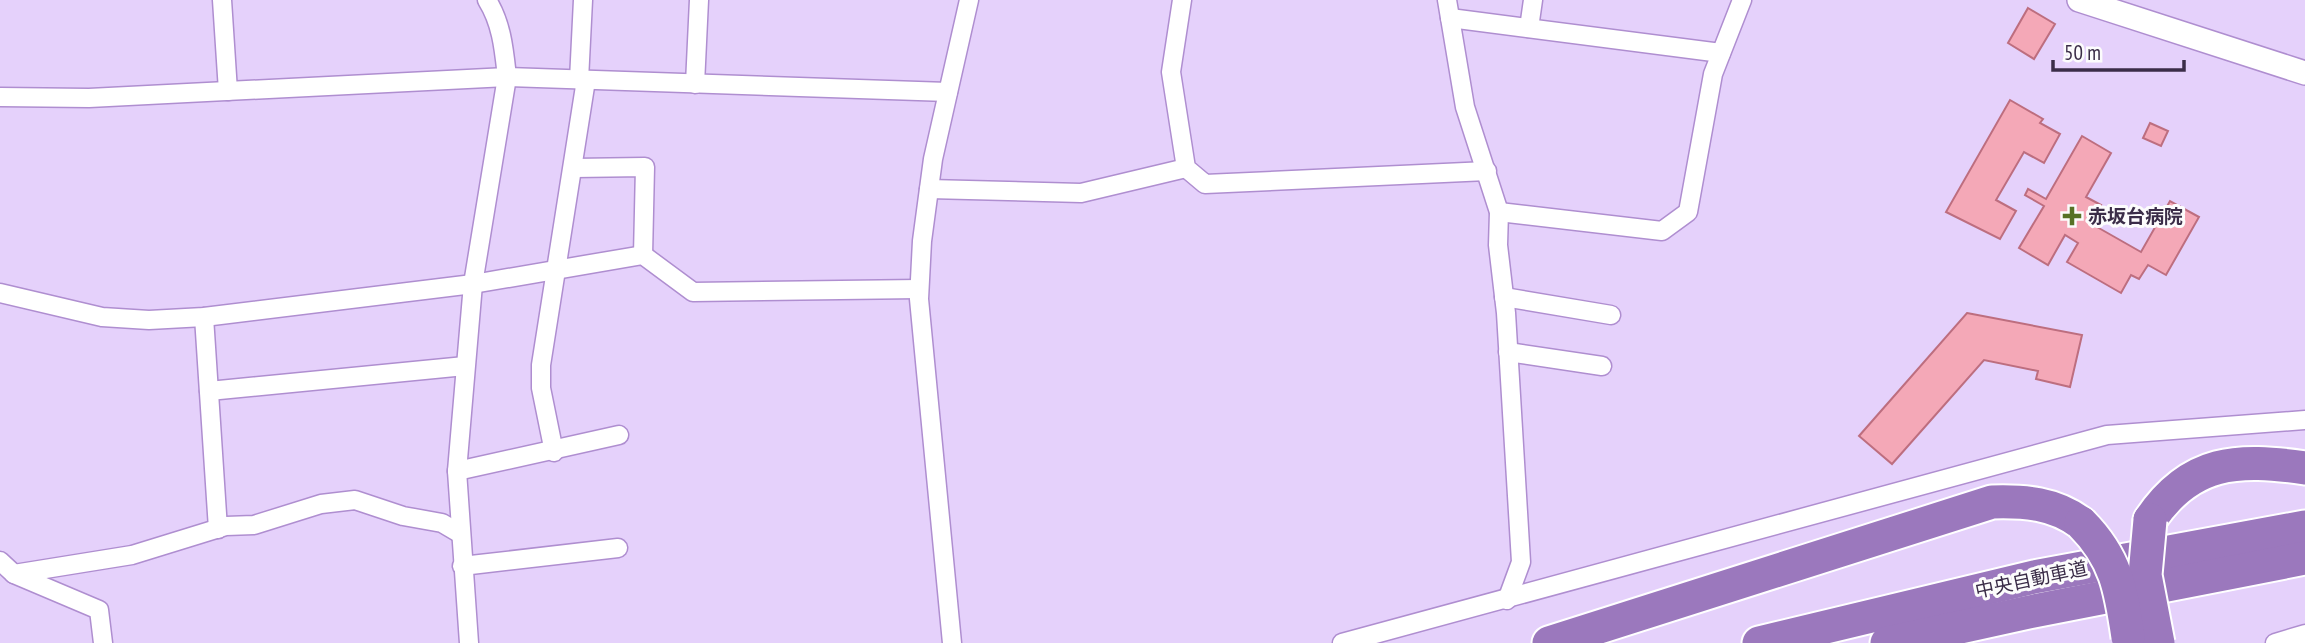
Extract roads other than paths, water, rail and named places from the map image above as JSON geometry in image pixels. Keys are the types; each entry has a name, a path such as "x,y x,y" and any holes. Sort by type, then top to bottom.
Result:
{"highway":[{"path":"2138,641 2150,520 2165,497 2191,476 2221,464 2305,468"},
{"path":"1549,643 1992,502 2024,501 2067,513 2081,523 2109,556 2138,641"},
{"name":"中央自動車道","path":"1759,643 2034,577 2305,527"},
{"name":"中央自動車道","path":"1887,643 2305,558"},
{"path":"1978,643 2270,564"}],"street":[{"path":"222,0 228,91"},
{"path":"469,643 459,533 457,471 473,284 507,78 504,44 497,19 487,0"},
{"path":"554,452 541,388 554,270 574,168 582,80 583,0"},
{"path":"695,84 699,0"},
{"path":"953,643 919,289 929,189 969,0"},
{"path":"1182,0 1171,72 1186,168 1205,184 1487,171"},
{"path":"1529,28 1534,0"},
{"path":"1499,212 1661,230 1688,212 1713,74 1742,0"},
{"path":"2079,0 2305,73"},
{"path":"1507,600 1521,562 1508,352 1498,245 1499,212 1465,107 1448,9 1529,28 1721,53"},
{"path":"0,97 89,98 507,78 948,92"},
{"path":"574,168 645,167 643,255"},
{"path":"929,189 1081,193 1186,168"},
{"path":"0,293 102,317 149,320 204,317 473,284 643,255 693,292 919,289"},
{"path":"1504,297 1611,315"},
{"path":"204,317 218,529"},
{"path":"1508,352 1602,366"},
{"path":"209,391 465,366"},
{"path":"1342,643 2107,435 2305,420"},
{"path":"457,471 554,452 619,435"},
{"path":"15,574 132,555 218,529 254,526 321,504 355,500 403,516 442,523 459,533"},
{"path":"462,566 618,548"},
{"path":"0,561 15,574 99,610 102,635 88,643"},
{"path":"2275,643 2305,634"}],"place":[{"name":"赤坂台病院","path":"2072,216"}]}
